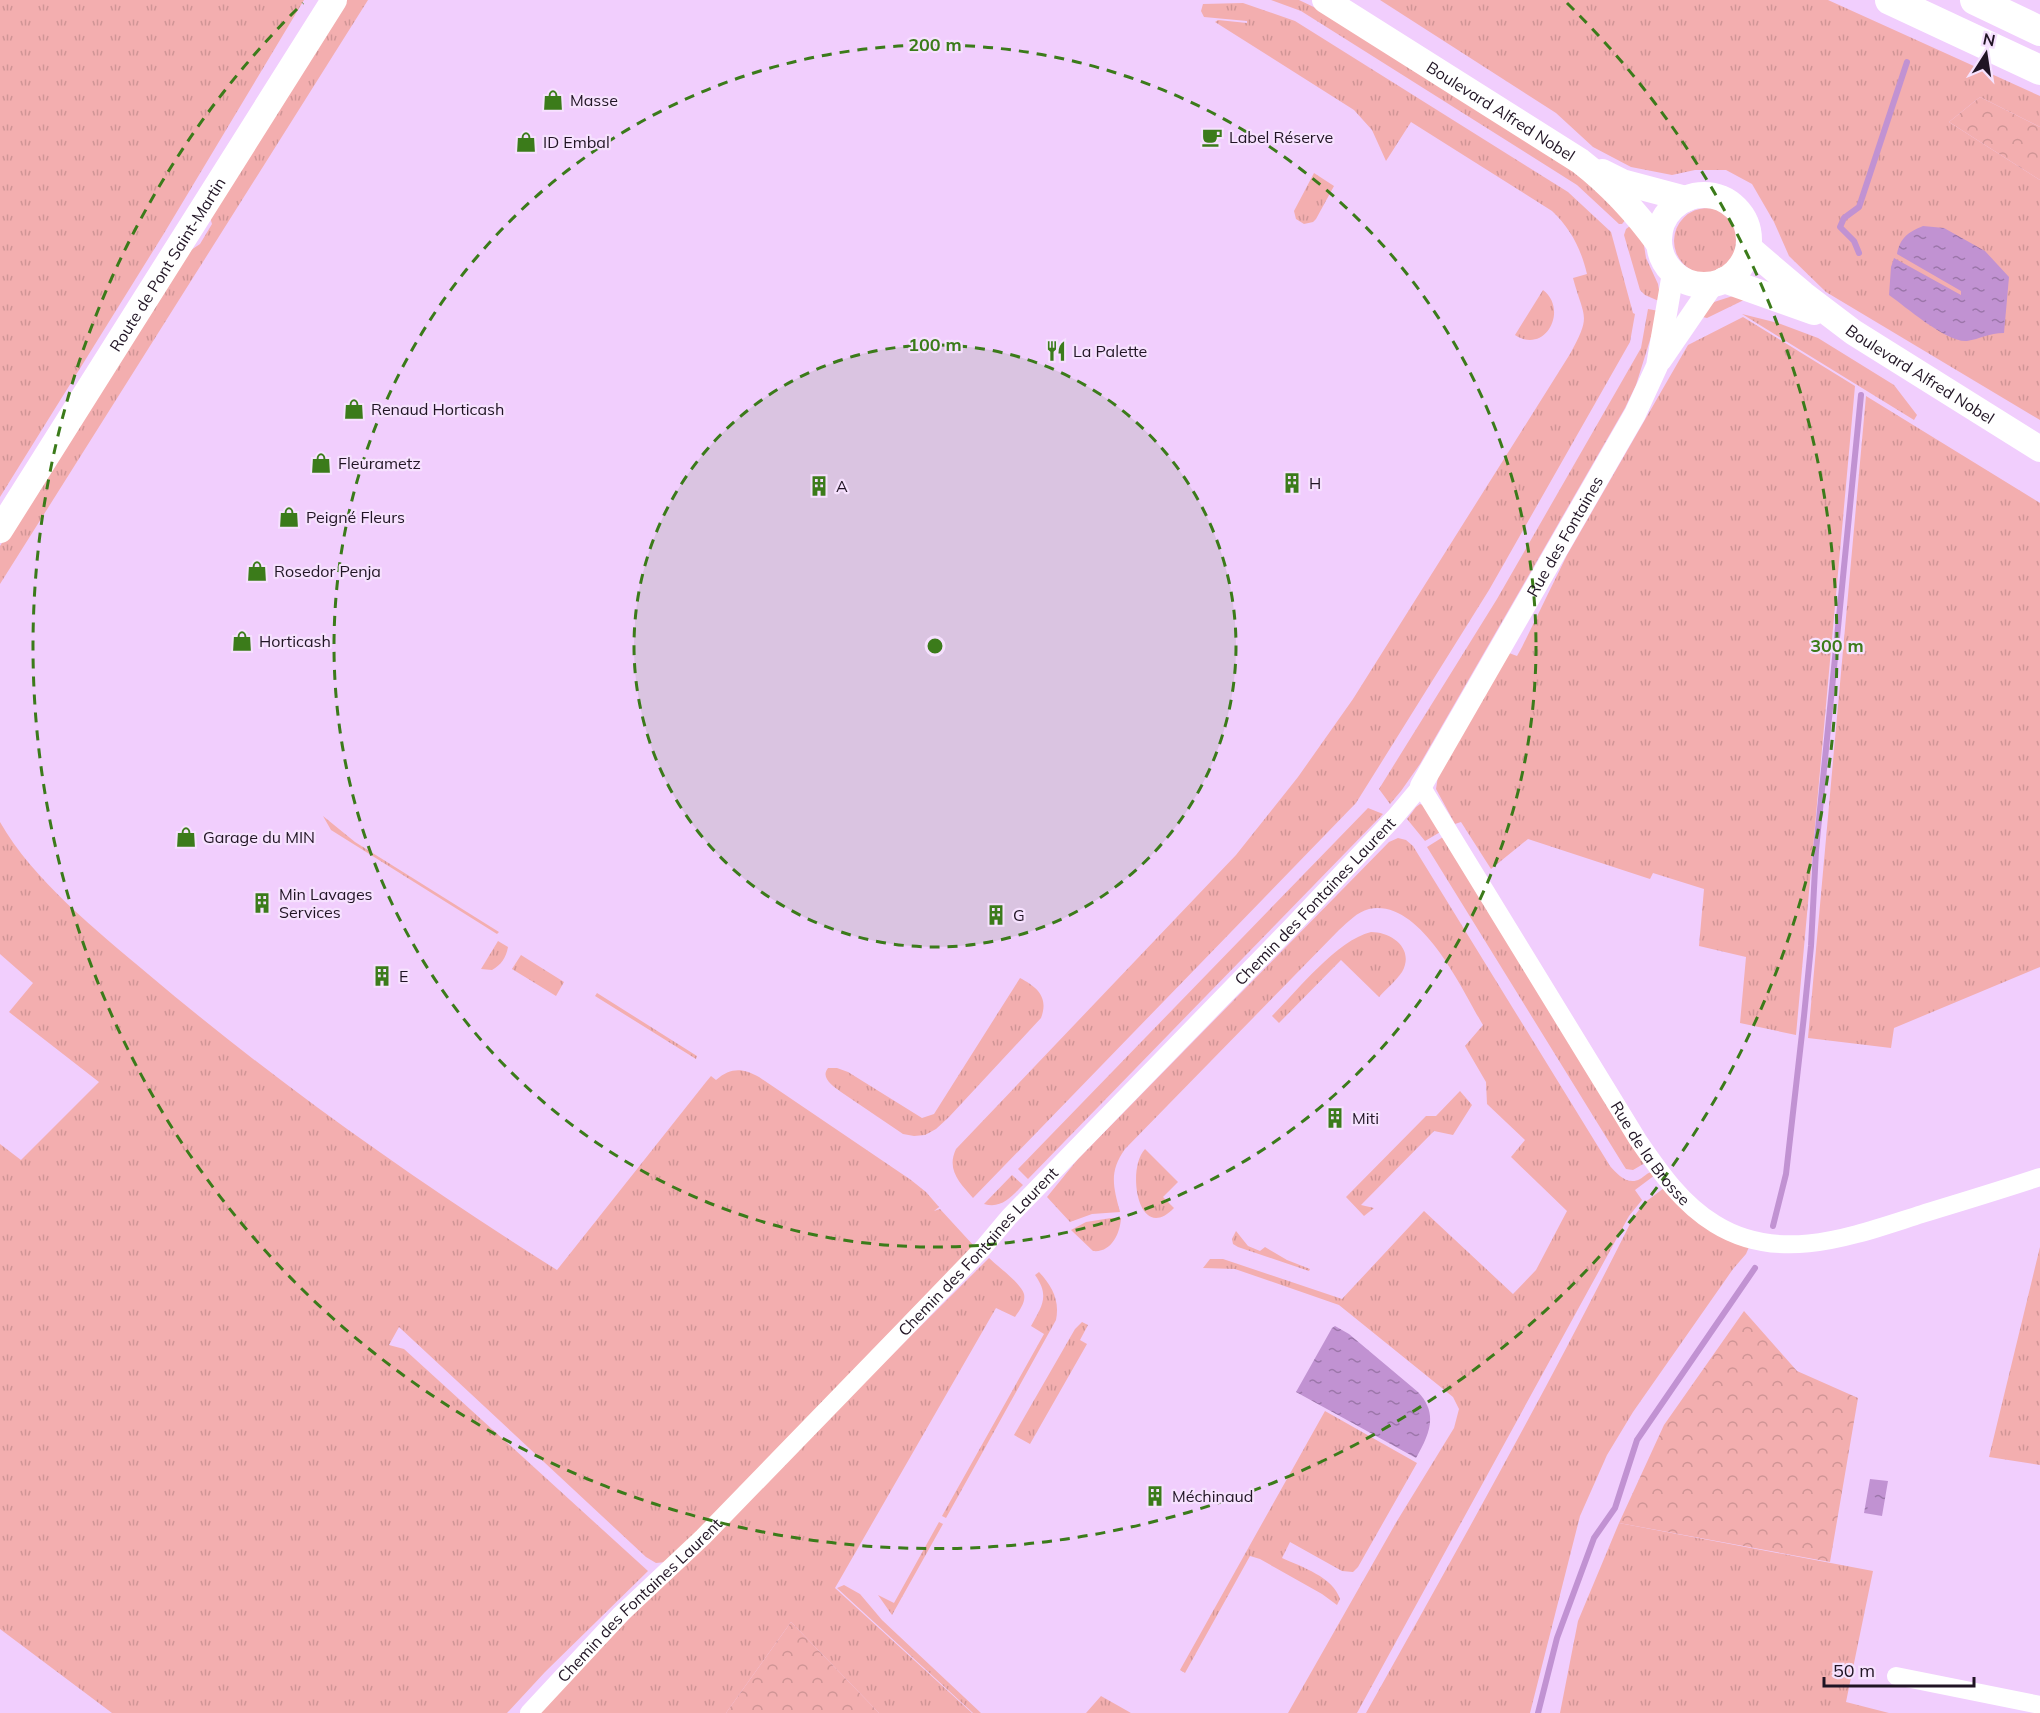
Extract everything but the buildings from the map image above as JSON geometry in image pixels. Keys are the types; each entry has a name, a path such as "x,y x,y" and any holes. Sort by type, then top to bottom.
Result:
{"highway":[{"path":"1890,0 2040,70"},
{"path":"1975,0 2040,30"}],"main road":[{"name":"Route de Pont Saint-Martin","path":"0,530 334,0"},
{"name":"Boulevard Alfred Nobel","path":"1324,0 1580,161 1607,182 1640,218 1659,244"},
{"path":"1580,161 1622,182 1686,199"},
{"path":"1709,194 1727,200 1739,211 1747,224 1750,241 1747,256 1739,270 1719,282 1698,285 1673,273 1664,261 1659,244 1660,228 1667,214 1679,202 1686,199 1693,195 1709,194"},
{"name":"Boulevard Alfred Nobel","path":"1749,248 1852,332 2040,449"},
{"path":"1719,282 1793,303 1852,332"}],"street":[{"name":"Rue des Fontaines","path":"1421,786 1635,414 1657,366 1673,273"},
{"path":"1657,366 1719,282"},
{"name":"Rue de la Brosse","path":"1421,786 1638,1140 1686,1202 1715,1224 1731,1233 1770,1244 1808,1245 1843,1239 2040,1177"},
{"name":"Chemin des Fontaines Laurent","path":"529,1713 621,1614 703,1537 910,1324 983,1248 1009,1217 1293,925 1421,786"},
{"path":"1896,1676 2040,1704"}],"green space":[{"path":"0,0 304,0 163,235 0,497"},
{"path":"346,0 368,0 0,584 0,546 127,346 191,250 200,244 212,224 210,217"},
{"path":"1271,0 1299,0 1320,10 1573,171 1628,217 1622,224 1619,224 1577,185 1301,11"},
{"path":"1380,0 1828,0 2040,96 2040,127 1980,97 1949,122 2040,180 2040,420 1826,292 1789,256 1774,222 1752,184 1726,170 1695,170 1672,175 1631,167 1593,147 1556,113"},
{"path":"1243,3 1295,21 1568,192 1611,232 1635,314 1630,342 1489,590 1356,803 973,1198 956,1176 953,1157 956,1149 1236,855 1298,777 1353,699 1570,354 1584,323 1583,310 1573,278 1587,274 1585,265 1570,232 1552,211 1411,122 1386,161 1372,130 1354,110 1215,22 1218,20 1247,23 1247,21 1204,17 1201,11 1203,4"},
{"path":"1980,97 2040,127 2040,180 1949,122"},
{"path":"1314,173 1334,186 1316,219 1304,224 1296,219 1294,211"},
{"path":"1707,208 1719,211 1730,218 1737,229 1740,241 1737,253 1730,264 1719,271 1707,274 1695,271 1684,264 1677,253 1674,241 1677,229 1684,218 1695,211"},
{"path":"1634,223 1643,239 1646,258 1658,284 1661,302 1645,295 1640,290 1624,235 1626,229"},
{"path":"1543,290 1550,298 1554,308 1550,328 1536,339 1526,340 1515,335"},
{"path":"1739,294 1748,298 1707,318 1698,316 1714,302"},
{"path":"1648,309 1659,311 1636,385 1625,408 1420,764 1390,804 1379,789 1497,599 1641,348"},
{"path":"1742,314 1778,323 1818,338 1894,385 1917,415 1914,420"},
{"path":"1743,317 1855,386 1796,1035 1740,1023 1746,957 1699,946 1704,889 1653,873 1650,879 1528,839 1491,869 1461,822 1455,824 1436,789 1438,776 1509,653 1517,656 1567,555 1688,345"},
{"path":"1866,396 2040,503 2040,967 1894,1028 1891,1048 1808,1038"},
{"path":"1420,804 1442,831 1425,841 1407,819"},
{"path":"1368,808 1383,814 1028,1179 1018,1169"},
{"path":"323,816 355,842 499,932 497,934 331,830"},
{"path":"0,822 30,864 67,904 246,1054 399,1166 557,1270 711,1076 716,1080 737,1070 759,1077 911,1180 939,1207 934,1211 940,1209 974,1246 928,1298 919,1302 701,1529 666,1562 656,1563 646,1557 399,1327 389,1345 404,1349 648,1571 545,1672 507,1713 112,1713 0,1629 0,1144 21,1160 99,1082 9,1012 33,983 0,954"},
{"path":"1443,837 1645,1163 1633,1170 1626,1169 1624,1166 1427,847"},
{"path":"1398,838 1406,840 1413,846 1610,1166 1623,1178 1631,1181 1636,1181 1652,1172 1655,1175 1635,1190 1642,1200 1629,1216 1357,1713 1288,1713 1397,1521 1454,1428 1459,1409 1453,1397 1339,1305 1235,1269 1203,1268 1210,1259 1223,1259 1342,1299 1424,1211 1513,1294 1536,1270 1567,1211 1511,1157 1525,1140 1487,1104 1486,1082 1465,1046 1483,1025 1438,950 1422,932 1406,918 1388,909 1365,910 1339,930 1125,1149 1116,1165 1114,1179 1120,1212 1092,1214 1070,1222 1047,1197 1078,1159 1389,842"},
{"path":"1371,932 1387,935 1399,943 1406,956 1402,972 1379,997 1341,960 1279,1023 1272,1016 1331,956 1358,937"},
{"path":"498,941 508,947 504,958 492,970 481,969"},
{"path":"521,955 564,982 556,996 512,969"},
{"path":"1020,978 1032,985 1040,994 1043,1004 1041,1018 949,1117 925,1135 903,1134 841,1092 826,1078 828,1068 837,1068 848,1072 922,1118 934,1114"},
{"path":"597,993 697,1056 696,1059 595,996"},
{"path":"1460,1091 1472,1105 1453,1135 1434,1131 1361,1205 1374,1208 1364,1216 1346,1197 1426,1116 1436,1116"},
{"path":"1145,1149 1178,1182 1163,1197 1174,1208 1162,1217 1152,1217 1144,1211 1139,1200 1136,1172 1139,1159"},
{"path":"1012,1175 1023,1185 1010,1198 1001,1203 984,1204"},
{"path":"1664,1188 1749,1247 1633,1412 1607,1455 1580,1516 1530,1713 1366,1713 1536,1405 1633,1218 1644,1203"},
{"path":"1121,1218 1119,1230 1110,1246 1099,1251 1093,1251 1071,1230 1086,1222"},
{"path":"1236,1231 1248,1246 1260,1251 1265,1247 1287,1260 1310,1269 1309,1271 1238,1247 1233,1244 1232,1239"},
{"path":"2040,1247 2040,1465 1989,1457"},
{"path":"989,1258 1022,1290 1024,1300 1022,1306 1015,1317 996,1308 835,1588 972,1713 879,1713 791,1622 726,1713 537,1713 707,1539"},
{"path":"1039,1272 1054,1294 1057,1306 1056,1320 946,1518 942,1516 1044,1334 1031,1326 1043,1301 1040,1282 1035,1275"},
{"path":"1744,1311 1797,1371 1858,1398 1830,1562 1619,1523 1664,1425"},
{"path":"1082,1322 1088,1325 1080,1340 1087,1344 1030,1444 1014,1435 1075,1329"},
{"path":"1325,1411 1417,1463 1353,1572 1342,1571 1290,1542 1282,1558 1324,1579 1336,1591 1340,1599 1337,1605 1260,1559 1250,1556 1185,1673 1180,1670"},
{"path":"939,1522 943,1524 892,1615 878,1595 894,1603"},
{"path":"1619,1523 1873,1571 1846,1702 1889,1713 1560,1713 1578,1621"},
{"path":"844,1585 860,1594 882,1620 981,1713 973,1713 837,1588"},
{"path":"791,1622 879,1713 726,1713"},
{"path":"1101,1696 1131,1713 1086,1713"}],"water":[{"path":"1923,226 1944,228 1985,251 2009,277 2004,333 1967,341 1959,340 1938,330 1889,295 1894,258 1961,295 1961,291 1897,254 1906,236"},
{"path":"1335,1326 1349,1334 1418,1392 1424,1400 1430,1416 1430,1425 1416,1458 1296,1392"},
{"path":"1870,1479 1888,1481 1882,1516 1864,1513"}],"waterway":[{"path":"1859,253 1854,241 1840,227 1844,218 1859,207 1907,62"},
{"path":"1773,1226 1786,1174 1804,1016 1811,946 1816,850 1861,395"},
{"path":"1538,1713 1557,1638 1594,1538 1615,1508 1637,1440 1755,1268"}],"place":[{"name":"Masse","path":"553,100"},
{"name":"Label Réserve","path":"1212,137"},
{"name":"ID Embal","path":"526,142"},
{"name":"La Palette","path":"1056,351"},
{"name":"Renaud Horticash","path":"354,409"},
{"name":"Fleurametz","path":"321,463"},
{"name":"H","path":"1292,483"},
{"name":"A","path":"819,486"},
{"name":"Peigné Fleurs","path":"289,517"},
{"name":"Rosedor Penja","path":"257,571"},
{"name":"Horticash","path":"242,641"},
{"name":"Garage du MIN","path":"186,837"},
{"name":"Min Lavages Services","path":"262,903"},
{"name":"G","path":"996,915"},
{"name":"E","path":"382,976"},
{"name":"Miti","path":"1335,1118"},
{"name":"Méchinaud","path":"1155,1496"}]}
